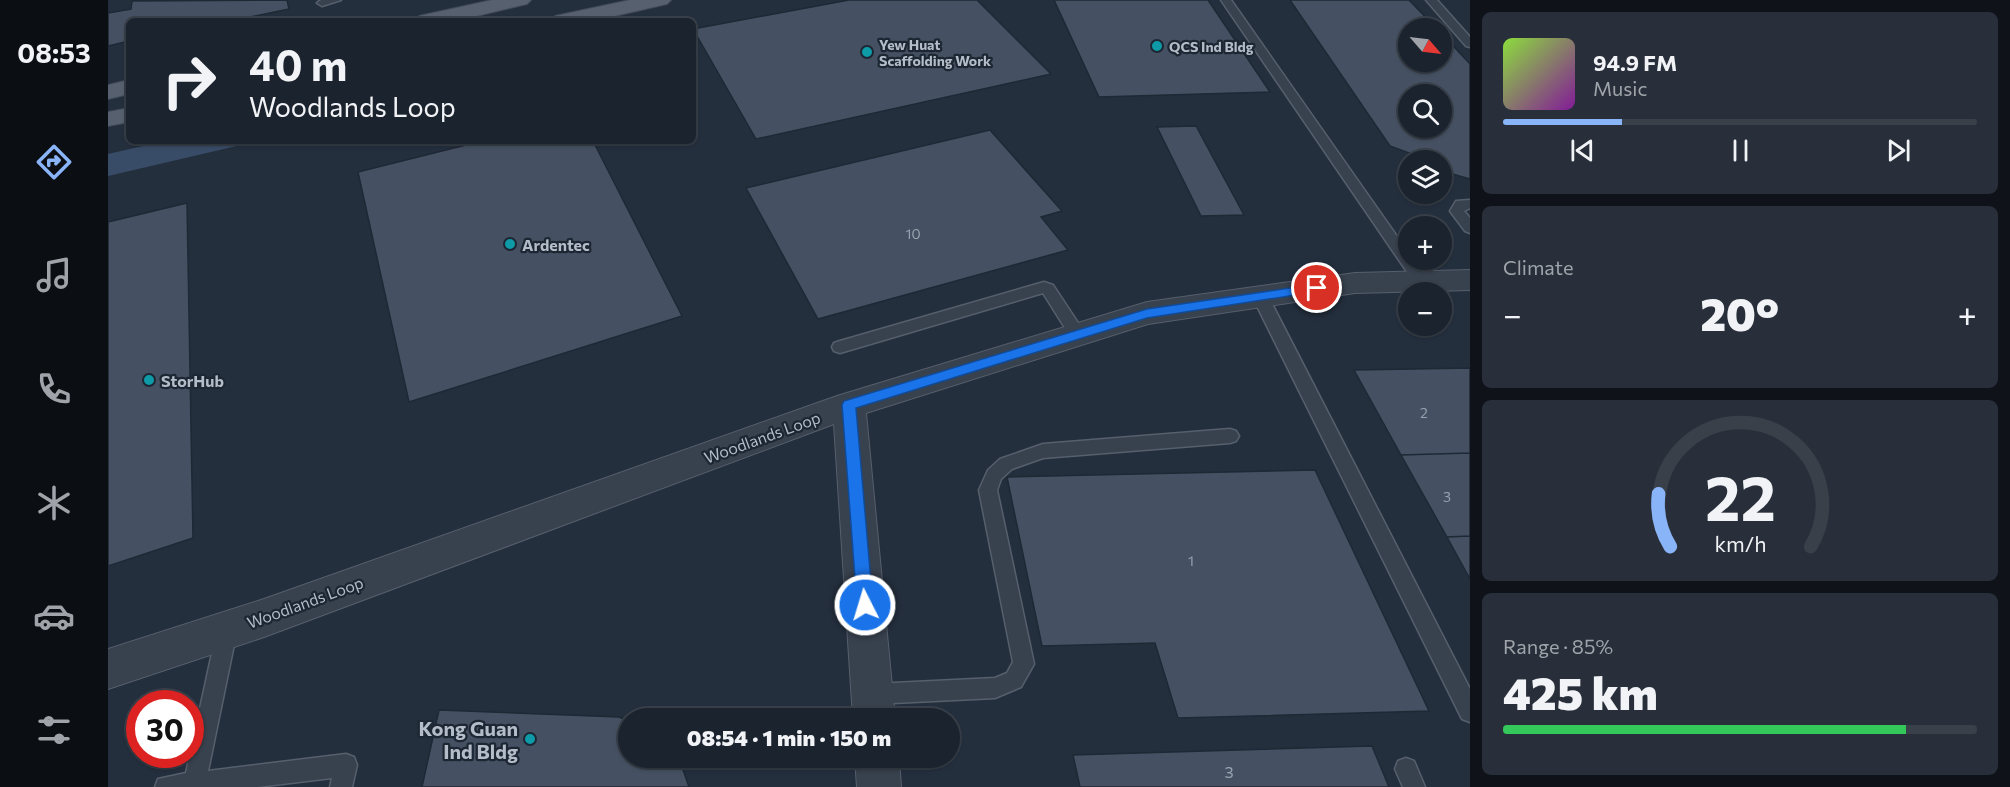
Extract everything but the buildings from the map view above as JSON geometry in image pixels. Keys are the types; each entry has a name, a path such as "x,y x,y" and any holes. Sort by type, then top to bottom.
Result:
{"main road":[{"path":"439,18 497,3 520,0"},
{"path":"577,18 660,0"},
{"path":"108,92 126,88"},
{"path":"108,119 126,116"}],"street":[{"name":"Woodlands Loop","path":"108,669 227,629 849,405 1147,313 1355,283 1470,280"},
{"path":"849,405 874,706"},
{"path":"878,768 879,787"}],"lane":[{"path":"322,3 336,0"},
{"path":"1226,0 1421,281"},
{"path":"1431,0 1470,44"},
{"path":"1470,204 1457,206 1457,211 1470,228"},
{"path":"840,347 1044,287 1048,289 1078,335"},
{"path":"1260,296 1470,711"},
{"path":"874,706 995,688 1014,680 1024,664 988,490 993,475 1005,464 1043,451 1230,436"},
{"path":"195,782 227,629"},
{"path":"166,787 346,765 341,787"}],"water":[{"path":"152,144 245,144 108,176 108,154"}],"place":[{"name":"QCS Ind Bldg","path":"1157,46"},
{"name":"Yew Huat Scaffolding Work","path":"867,52"},
{"name":"Ardentec","path":"510,244"},
{"name":"StorHub","path":"149,380"},
{"name":"Kong Guan Ind Bldg","path":"530,739"}],"route":[{"path":"865,605 849,405 1147,313 1317,288"}]}
